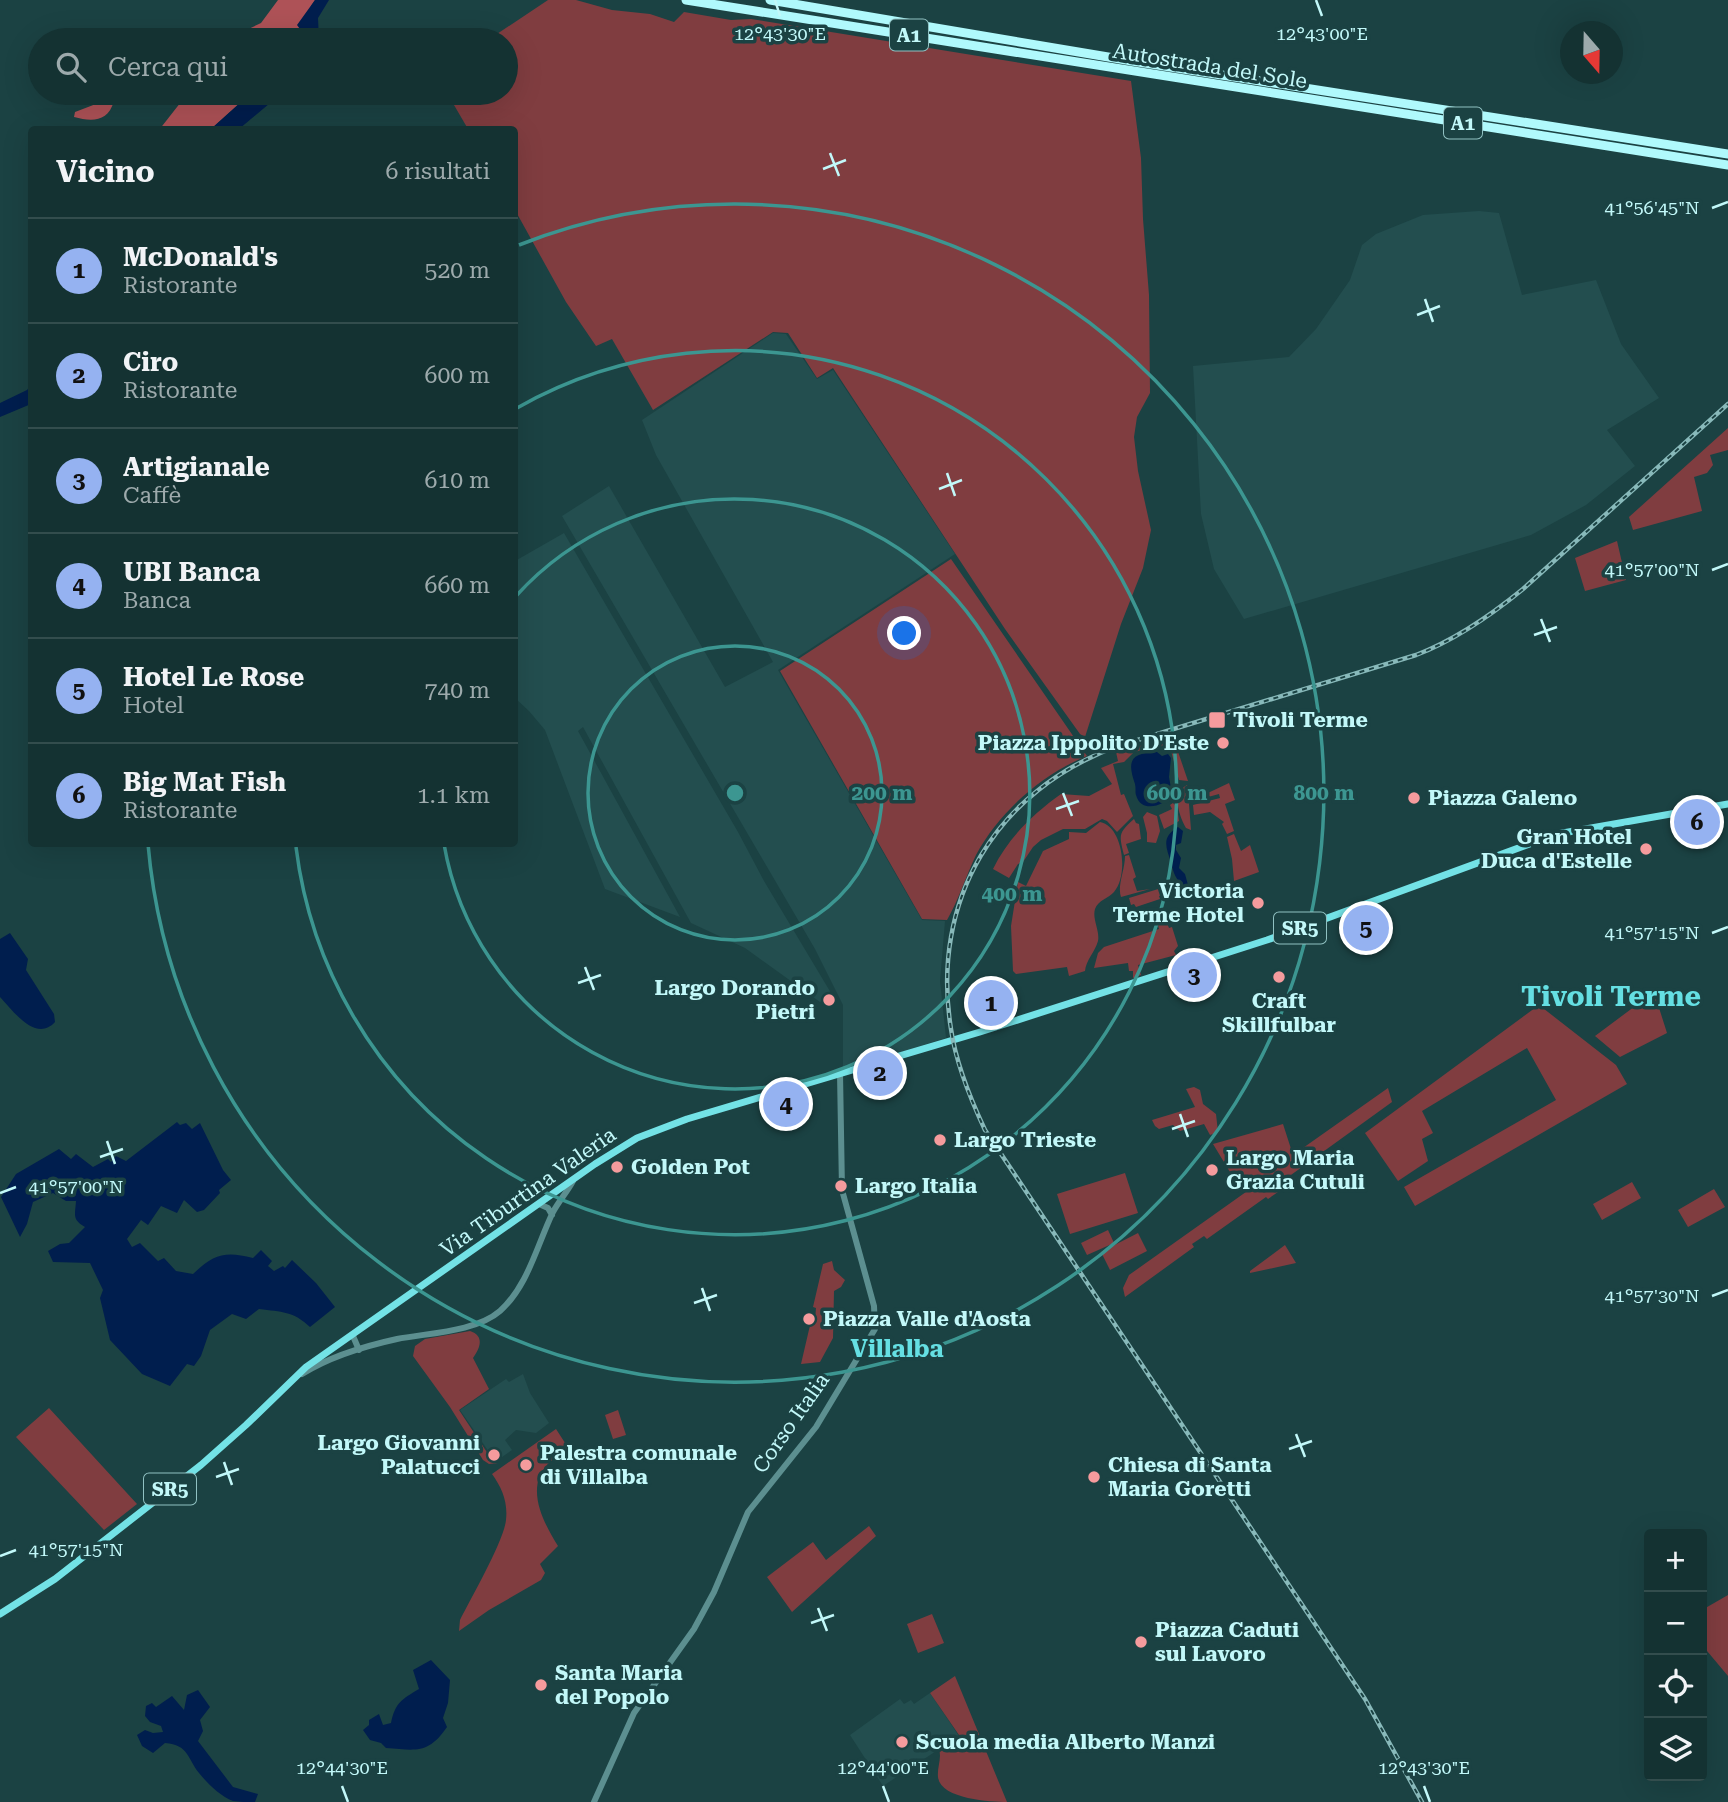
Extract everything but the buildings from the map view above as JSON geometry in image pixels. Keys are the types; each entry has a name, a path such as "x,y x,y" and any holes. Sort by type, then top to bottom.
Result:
{"highway":[{"name":"Autostrada del Sole","path":"686,0 1728,165"},
{"name":"Autostrada del Sole","path":"770,0 1132,61 1728,154"}],"main road":[{"name":"Via Tiburtina Valeria","path":"0,1614 55,1579 201,1465 306,1367 614,1151 646,1134 687,1119 980,1032 1267,940 1562,832 1728,804"}],"street":[{"name":"Corso Italia","path":"594,1802 634,1713 694,1629 714,1592 748,1513 816,1427 873,1333 876,1323 874,1310 842,1193 840,1073"},
{"path":"289,1383 313,1368 359,1350 398,1339 466,1327 495,1315 509,1302 520,1283 556,1207 573,1180"},
{"path":"551,1196 556,1207"},
{"path":"551,1196 552,1215"},
{"path":"540,1204 548,1208 552,1215"},
{"path":"353,1336 359,1350"}],"shaded area":[{"path":"278,0 315,0 311,6 309,28 250,28 261,23"},
{"path":"548,0 576,0 612,10 650,14 674,22 684,12 731,20 751,19 1131,81 1141,158 1149,295 1150,393 1137,417 1134,437 1138,471 1151,530 1143,568 1121,624 1085,737 1080,734 1005,629 833,368 817,378 788,333 773,332 653,410 612,339 596,346 566,302 518,215 518,126 466,126 454,105 518,105 518,28 506,28"},
{"path":"93,105 112,105 103,117 93,120 74,117 75,112"},
{"path":"179,105 238,105 214,126 162,126"},
{"path":"1479,211 1499,213 1522,295 1596,280 1621,344 1659,398 1607,430 1635,466 1586,505 1531,535 1244,619 1214,569 1201,514 1193,366 1289,357 1316,329 1350,280 1362,245 1376,234 1423,215"},
{"path":"773,333 786,334 817,379 833,370 955,554 778,670 922,920 945,921 940,981 946,1038 843,1070 843,1005 815,949 562,516 609,486 725,687 773,662 656,455 642,420"},
{"path":"1728,428 1728,450 1710,455 1713,465 1707,473 1694,477 1702,511 1633,530 1629,517"},
{"path":"564,533 831,993 820,1002 745,948 691,923 583,727 578,731 680,917 605,889 545,730 518,701 518,559"},
{"path":"1617,541 1626,580 1585,591 1575,558"},
{"path":"951,559 1087,756 1038,784 997,824 976,855 947,920 922,919 780,671"},
{"path":"1168,739 1174,740 1188,781 1179,780 1171,751 1166,747 1134,752 1124,762 1113,764 1121,795 1124,794 1133,816 1117,832 1102,819 1085,829 1063,829 1033,847 1009,878 993,869 1022,827 1061,794 1089,796 1112,784 1101,768 1118,761 1116,752"},
{"path":"1229,783 1235,800 1225,804 1234,831 1227,834 1222,824 1224,822 1210,812 1194,815 1193,805 1220,798 1219,794 1190,802 1191,830 1186,828 1178,805 1182,789 1187,785 1193,800"},
{"path":"1173,803 1177,807 1179,821 1164,829 1159,815 1172,809 1170,805"},
{"path":"1147,812 1157,816 1160,831 1156,843 1147,842 1143,817"},
{"path":"1134,819 1139,824 1141,839 1126,844 1129,853 1124,855 1121,835"},
{"path":"1100,822 1108,825 1118,841 1121,874 1114,892 1095,909 1098,941 1085,971 1069,976 1067,967 1016,974 1013,971 1011,926 1018,882 1026,886 1043,851 1069,839 1069,832 1086,833"},
{"path":"1234,834 1241,851 1250,845 1259,872 1234,881 1227,837"},
{"path":"1129,855 1137,891 1150,889 1121,897 1125,856"},
{"path":"1168,886 1170,892 1159,896 1160,899 1136,907 1131,905 1129,898"},
{"path":"1164,916 1169,928 1172,927 1178,946 1174,951 1176,955 1138,965 1141,975 1133,978 1133,971 1129,971 1128,963 1094,968 1098,953 1104,947 1159,929 1156,918"},
{"path":"1654,992 1667,1033 1620,1057 1595,1036"},
{"path":"1539,1005 1616,1065 1627,1084 1415,1206 1404,1187 1556,1100 1527,1048 1422,1111 1433,1133 1422,1139 1428,1161 1398,1181 1365,1133"},
{"path":"1194,1087 1200,1090 1203,1104 1216,1114 1218,1132 1210,1135 1204,1124 1180,1131 1173,1125 1159,1129 1155,1126 1152,1120 1195,1107 1186,1089"},
{"path":"1388,1088 1392,1102 1284,1180 1278,1192 1268,1199 1266,1197 1207,1239 1204,1236 1192,1244 1194,1247 1125,1297 1123,1288 1129,1275 1260,1182 1233,1177 1213,1144 1283,1124 1293,1155"},
{"path":"1125,1173 1138,1213 1070,1234 1057,1194"},
{"path":"1632,1182 1641,1198 1602,1220 1593,1204"},
{"path":"1714,1189 1725,1207 1688,1227 1678,1210"},
{"path":"1108,1230 1114,1243 1087,1255 1081,1243"},
{"path":"1138,1233 1147,1251 1110,1270 1101,1252"},
{"path":"1285,1245 1296,1263 1250,1273 1250,1271"},
{"path":"832,1261 834,1270 845,1280 841,1287 834,1291 833,1338 820,1362 801,1364 811,1321 815,1321 816,1308 813,1307 823,1264"},
{"path":"470,1331 479,1339 479,1346 473,1358 489,1389 459,1410 494,1463 498,1463 489,1464 483,1460 450,1407 413,1356 415,1346 425,1339"},
{"path":"523,1374 530,1393 549,1423 536,1433 516,1430 505,1440 512,1450 502,1457 495,1447 489,1452 460,1410 506,1379 509,1382"},
{"path":"49,1408 137,1504 104,1530 16,1437"},
{"path":"618,1410 626,1435 613,1439 605,1415"},
{"path":"556,1429 569,1449 551,1461 543,1471 537,1492 542,1515 558,1546 540,1564 545,1573 541,1580 459,1631 460,1620 493,1555 506,1520 504,1496 492,1474"},
{"path":"869,1526 876,1536 792,1612 767,1577 813,1542 826,1560"},
{"path":"1728,1595 1728,1676 1707,1651 1707,1607"},
{"path":"932,1614 944,1643 918,1653 907,1624"},
{"path":"955,1676 1007,1802 956,1795 941,1784 938,1777 939,1749 959,1735 930,1693"},
{"name":"Scuola media Alberto Manzi","path":"930,1693 959,1736 883,1786 850,1735 900,1699 904,1704 911,1700 914,1704"}],"water":[{"path":"315,0 329,0 318,18 318,28 299,28 297,25"},
{"path":"238,105 268,105 243,126 214,126"},
{"path":"27,390 28,405 0,417 0,403"},
{"path":"1157,752 1162,756 1168,754 1171,758 1169,777 1172,794 1159,805 1143,805 1136,795 1131,764 1136,756"},
{"path":"1178,827 1183,831 1181,843 1176,845 1176,850 1181,858 1179,868 1185,874 1188,885 1185,887 1175,876 1167,847 1169,835"},
{"path":"10,933 28,959 26,970 54,1014 55,1022 48,1028 40,1029 25,1023 0,997 0,939"},
{"path":"177,1122 180,1125 186,1123 192,1129 200,1123 223,1170 231,1180 219,1190 220,1193 204,1210 197,1212 184,1200 177,1213 161,1206 148,1225 141,1220 127,1239 132,1247 140,1243 158,1261 164,1258 176,1271 193,1274 214,1258 235,1255 253,1258 261,1250 272,1261 268,1266 274,1271 283,1266 285,1268 292,1260 316,1283 335,1307 310,1327 298,1318 281,1312 259,1309 246,1319 232,1314 210,1330 201,1356 194,1366 187,1364 170,1386 142,1374 110,1340 100,1298 103,1290 90,1263 53,1262 48,1251 60,1244 69,1243 85,1227 75,1217 76,1201 66,1201 53,1193 33,1202 20,1237 1,1197 16,1174 59,1149 71,1159 76,1154 93,1167 108,1159 111,1162 116,1156 126,1161"},
{"path":"431,1660 450,1680 448,1703 443,1718 447,1727 434,1742 420,1749 386,1748 381,1743 370,1740 363,1730 369,1725 369,1720 379,1714 383,1725 391,1723 400,1702 419,1689 413,1670"},
{"path":"198,1690 210,1707 200,1720 203,1731 198,1741 233,1787 258,1794 255,1802 233,1801 219,1793 179,1746 165,1743 153,1753 142,1746 137,1735 145,1730 163,1732 161,1726 150,1722 145,1716 146,1706 152,1703 156,1707 172,1696 184,1710 187,1695"}],"railway":[{"path":"1422,1802 1365,1699 985,1130 964,1081 953,1042 947,982 951,937 962,894 981,856 1006,821 1037,791 1075,766 1118,746 1416,655 1458,635 1523,589 1728,404"}],"place":[{"name":"Tivoli Terme","path":"1217,720"},
{"name":"Piazza Ippolito D'Este","path":"1223,743"},
{"name":"Piazza Galeno","path":"1414,798"},
{"name":"Big Mat Fish","path":"1697,822"},
{"name":"Gran Hotel Duca d'Estelle","path":"1646,849"},
{"name":"Victoria Terme Hotel","path":"1258,903"},
{"name":"Hotel Le Rose","path":"1366,928"},
{"name":"Artigianale","path":"1194,975"},
{"name":"Craft Skillfulbar","path":"1279,977"},
{"name":"Largo Dorando Pietri","path":"829,1000"},
{"name":"McDonald's","path":"991,1003"},
{"name":"Ciro","path":"880,1073"},
{"name":"UBI Banca","path":"786,1104"},
{"name":"Largo Trieste","path":"940,1140"},
{"name":"Golden Pot","path":"617,1167"},
{"name":"Largo Maria Grazia Cutuli","path":"1212,1170"},
{"name":"Largo Italia","path":"841,1186"},
{"name":"Piazza Valle d'Aosta","path":"809,1319"},
{"name":"Largo Giovanni Palatucci","path":"494,1455"},
{"name":"Palestra comunale di Villalba","path":"526,1465"},
{"name":"Chiesa di Santa Maria Goretti","path":"1094,1477"},
{"name":"Piazza Caduti sul Lavoro","path":"1141,1642"},
{"name":"Santa Maria del Popolo","path":"541,1685"},
{"name":"Scuola media Alberto Manzi","path":"902,1742"}],"district":[{"name":"Tivoli Terme","path":"1611,996"},
{"name":"Villalba","path":"897,1349"}]}
